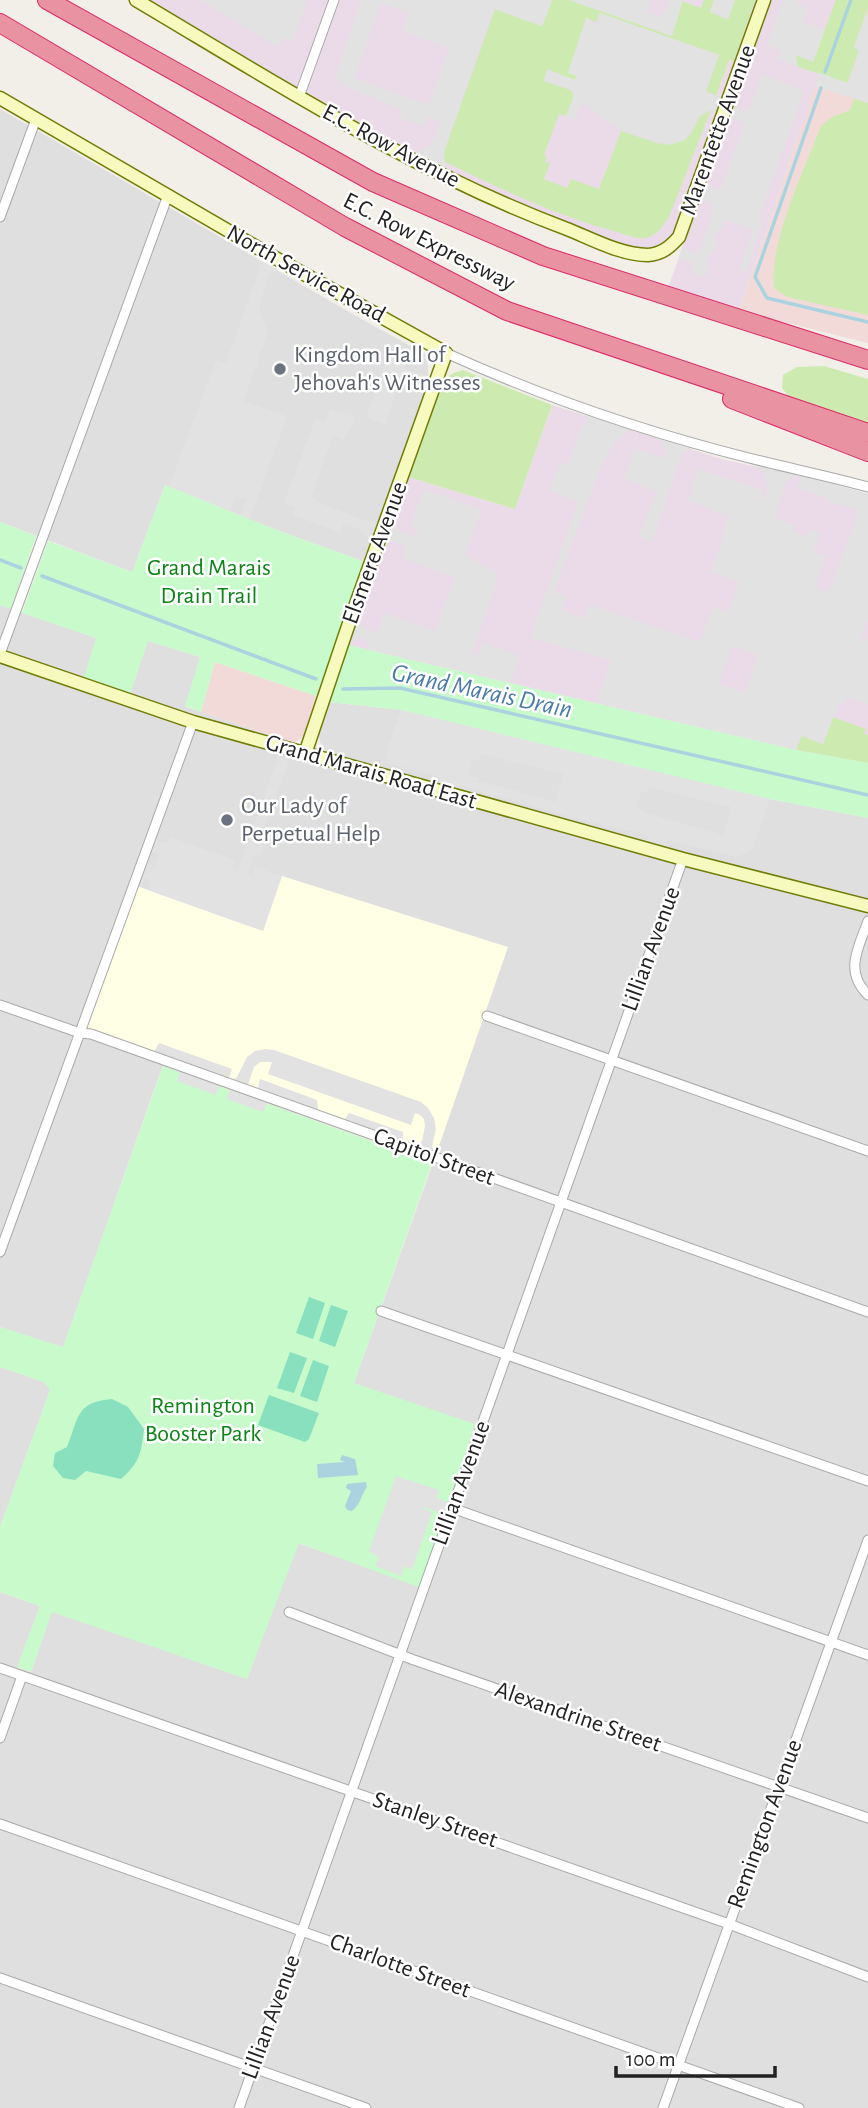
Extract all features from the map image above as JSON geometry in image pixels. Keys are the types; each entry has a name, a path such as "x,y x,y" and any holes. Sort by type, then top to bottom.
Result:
{"highway":[{"name":"E.C. Row Expressway","path":"47,0 373,182 542,256 868,360"},
{"name":"E.C. Row Expressway","path":"0,23 345,228 507,311 868,433"},
{"path":"507,311 868,452"}],"street":[{"name":"E.C. Row Avenue","path":"136,0 299,97 429,169 517,211 615,247 648,255 661,253"},
{"path":"299,97 334,0"},
{"name":"Marentette Avenue","path":"661,253 679,237 683,228 764,0"},
{"name":"North Service Road","path":"0,98 446,353 582,409 749,458 818,472 868,487"},
{"path":"0,217 36,119"},
{"path":"0,655 168,195"},
{"name":"Elsmere Avenue","path":"305,754 446,353"},
{"name":"Grand Marais Road East","path":"0,655 193,722 683,859 868,906"},
{"path":"0,1252 193,722"},
{"name":"Lillian Avenue","path":"239,2108 683,859"},
{"path":"868,921 855,958 855,971 857,984 868,995"},
{"name":"Capitol Street","path":"0,1005 80,1033 91,1034 868,1312"},
{"path":"487,1016 868,1151"},
{"path":"381,1311 868,1481"},
{"path":"452,1508 868,1655"},
{"name":"Remington Avenue","path":"663,2108 868,1540"},
{"name":"Alexandrine Street","path":"289,1612 400,1655 868,1818"},
{"name":"Stanley Street","path":"0,1668 729,1924 868,1977"},
{"path":"0,1738 22,1676"},
{"name":"Charlotte Street","path":"0,1824 799,2108"},
{"path":"0,1978 366,2108"}],"shaded area":[{"path":"146,0 759,0 675,233 661,245 639,249 612,242 459,180 321,104"},
{"path":"200,0 307,0 293,41 283,38 278,47"},
{"path":"361,0 552,0 542,26 494,9 444,152 446,173 410,155 431,145 440,125 438,121 427,117 424,126 400,118 402,110 340,84 336,75","holes":["381,3 408,12 402,31 449,48 429,105 354,78"]},
{"path":"569,0 651,0 647,12 660,17 669,0 683,0 672,36"},
{"path":"714,0 735,0 728,19 710,12"},
{"path":"770,0 845,0 739,311 668,288"},
{"path":"783,0 798,0 797,4 808,8 803,22 825,30 813,62 796,55 798,67 775,58 781,55 782,51 767,45"},
{"path":"845,0 868,0 868,343 739,311"},
{"path":"868,8 868,103 814,86 819,73 848,83 859,51 854,47"},
{"path":"600,13 719,55 706,91 714,96 727,93 718,116 711,110 699,116 685,140 669,145 621,131 587,104 581,106 575,120 566,116 574,96 571,90 544,81 547,69 575,80 577,76 568,73 586,18 596,22"},
{"path":"762,74 804,91 758,220 762,223 746,271 739,270 753,230 726,220 714,239 718,241 714,253 710,252 706,262 710,264 705,277 691,273 694,264 678,259 683,245 693,254 701,249 714,207 708,201 699,201 706,181 713,189 721,189 744,125 741,121 728,118 734,103 741,110 750,108"},
{"path":"0,109 427,355 429,382 365,562 165,485 132,572 0,522"},
{"path":"259,260 278,270 269,274 260,304 260,314 268,332 243,401 287,416 250,519 241,515 246,500 236,496 230,511 169,486 216,360 226,363 258,273"},
{"path":"388,355 406,362 405,369 429,376 426,390 401,378 385,425 366,417"},
{"path":"552,405 725,460 819,480 868,494 868,763 796,750 348,645 408,477 515,509"},
{"path":"330,409 355,418 344,440 333,436 312,496 317,502 369,522 379,521 371,542 363,531 347,524 343,525 340,533 293,515 295,507 284,503 315,419 325,422"},
{"path":"585,415 629,429 613,444 599,471 554,591 566,596 562,610 584,619 590,605 700,642 713,607 728,612 739,582 711,572 728,516 688,500 699,469 764,491 763,500 767,493 766,479 763,471 755,466 819,480 868,494 868,620 860,641 865,643 868,637 868,704 847,697 843,704 839,703 823,744 802,736 796,750 597,702 611,660 530,638 578,502 549,491 560,462 568,465 581,427 586,424","holes":["800,476 798,488 827,498 826,501 859,510 831,588 828,587 826,592 818,589 819,584 816,583 826,556 813,552 820,533 810,530 807,537 793,531 795,525 774,518 785,485 791,477","732,646 758,655 745,693 719,684"]},
{"path":"659,439 691,449 680,458 652,542 638,536 657,492 624,478 635,449 665,458 666,451"},
{"path":"424,489 481,510 465,555 497,573 495,587 472,653 478,656 483,643 520,656 511,682 368,649 369,642 358,638 348,645 357,619 362,627 377,633 384,613 435,631 455,577 402,558 406,546 391,541 383,547 393,518 396,529 415,536 418,532 410,525"},
{"path":"0,605 96,638 130,694 148,641 200,657 186,707 327,754 318,732 328,702 401,710 770,799 868,818 868,2108 0,2108 0,1592 40,1606 17,1668 31,1672 52,1611 247,1679 298,1543 421,1587 354,1383 437,1152 283,876 166,1056 63,1348 0,1327"},
{"path":"215,662 316,696 303,737 294,743 201,712"},
{"path":"401,710 770,799 752,850 737,857 666,840 667,847 647,841 650,836 567,816 460,785 458,791 442,786 437,776 387,763 388,745","holes":["481,754 563,774 556,802 468,776 473,759 479,761","649,787 731,807 724,835 636,808 641,792 647,793"]},
{"path":"279,755 290,758 264,828 269,830 261,856 254,854 248,873 252,875 255,867 282,876 263,931 148,890 151,881 145,878 137,886 145,863 155,867 160,854 150,850 155,839 167,844 170,837 235,860 233,868 238,870"},
{"path":"282,876 508,947 437,1152 86,1027 137,886 263,931"},
{"path":"159,1043 232,1069 229,1078 154,1052"},
{"path":"265,1049 421,1102 434,1118 434,1151 417,1145 422,1141 425,1126 420,1115 415,1113 411,1125 268,1074 272,1062 260,1062 254,1067 248,1085 233,1080 247,1057 255,1051"},
{"path":"180,1072 220,1086 216,1095 177,1081"},
{"path":"260,1079 317,1100 318,1110 258,1088"},
{"path":"229,1090 267,1103 263,1112 227,1099"},
{"path":"349,1113 403,1132 403,1140 345,1119"},
{"path":"0,1367 44,1382 50,1390 0,1527"},
{"path":"396,1476 439,1490 437,1498 446,1502 451,1499 444,1519 440,1513 424,1507 432,1512 412,1570 404,1566 401,1576 375,1566 379,1558 369,1551"}],"green space":[{"path":"552,0 569,0 672,36 682,1 701,8 704,0 714,0 710,12 728,19 735,0 755,0 734,61 729,60 716,96 706,91 719,55 599,14 597,22 587,19 568,72 577,76 574,81 548,70 544,81 571,90 574,96 566,116 559,114 544,155 547,156 545,162 550,163 544,179 567,188 571,179 599,189 621,131 660,144 692,132 700,116 711,110 669,217 659,230 649,237 633,237 548,209 443,161 495,9 542,26"},
{"path":"836,0 868,0 868,8 854,47 859,51 847,83 798,67 795,55 813,61"},
{"path":"854,98 868,103 868,315 787,297 774,288 774,270 782,228 821,126 832,117 850,110"},
{"path":"824,366 868,379 868,426 789,397 782,388 783,375 797,367"},
{"path":"463,370 552,405 515,509 408,477 444,380"},
{"name":"Grand Marais Drain Trail","path":"165,485 365,562 316,696 215,662 201,712 185,706 200,657 148,641 130,694 84,677 96,638 22,613 48,541 132,572"},
{"path":"0,522 36,536 11,609 0,605"},
{"path":"348,645 796,750 868,763 868,818 770,799 401,710 328,702"},
{"path":"833,717 866,729 864,734 868,735 868,763 796,750 801,735 823,744"},
{"name":"Remington Booster Park","path":"163,1066 432,1163 354,1383 475,1424 421,1588 299,1543 247,1679 52,1612 31,1672 17,1667 40,1606 0,1592 0,1527 50,1390 44,1382 0,1367 0,1327 63,1347"},
{"path":"309,1297 325,1303 313,1339 296,1333"},
{"path":"331,1305 348,1311 335,1347 319,1341"},
{"path":"290,1352 307,1358 294,1393 277,1388"},
{"path":"313,1360 329,1366 317,1402 300,1396"},
{"path":"269,1395 319,1413 309,1439 305,1442 258,1425"},
{"path":"112,1399 128,1407 144,1429 136,1462 121,1479 86,1471 75,1480 63,1478 53,1466 55,1453 67,1447 77,1419 85,1408"}],"water":[{"path":"342,1455 355,1459 358,1475 318,1478 317,1464 345,1462 340,1460"},
{"path":"366,1482 367,1487 357,1505 352,1511 347,1510 345,1506 351,1491 346,1488 347,1484"}],"waterway":[{"path":"825,72 851,0"},
{"path":"821,88 755,277 767,298 868,322"},
{"name":"Grand Marais Drain","path":"0,560 21,568"},
{"name":"Grand Marais Drain","path":"42,576 316,679"},
{"name":"Grand Marais Drain","path":"343,689 400,688 868,795"}],"place":[{"name":"Kingdom Hall of Jehovah's Witnesses","path":"280,369"},
{"name":"Our Lady of Perpetual Help","path":"227,820"}]}
